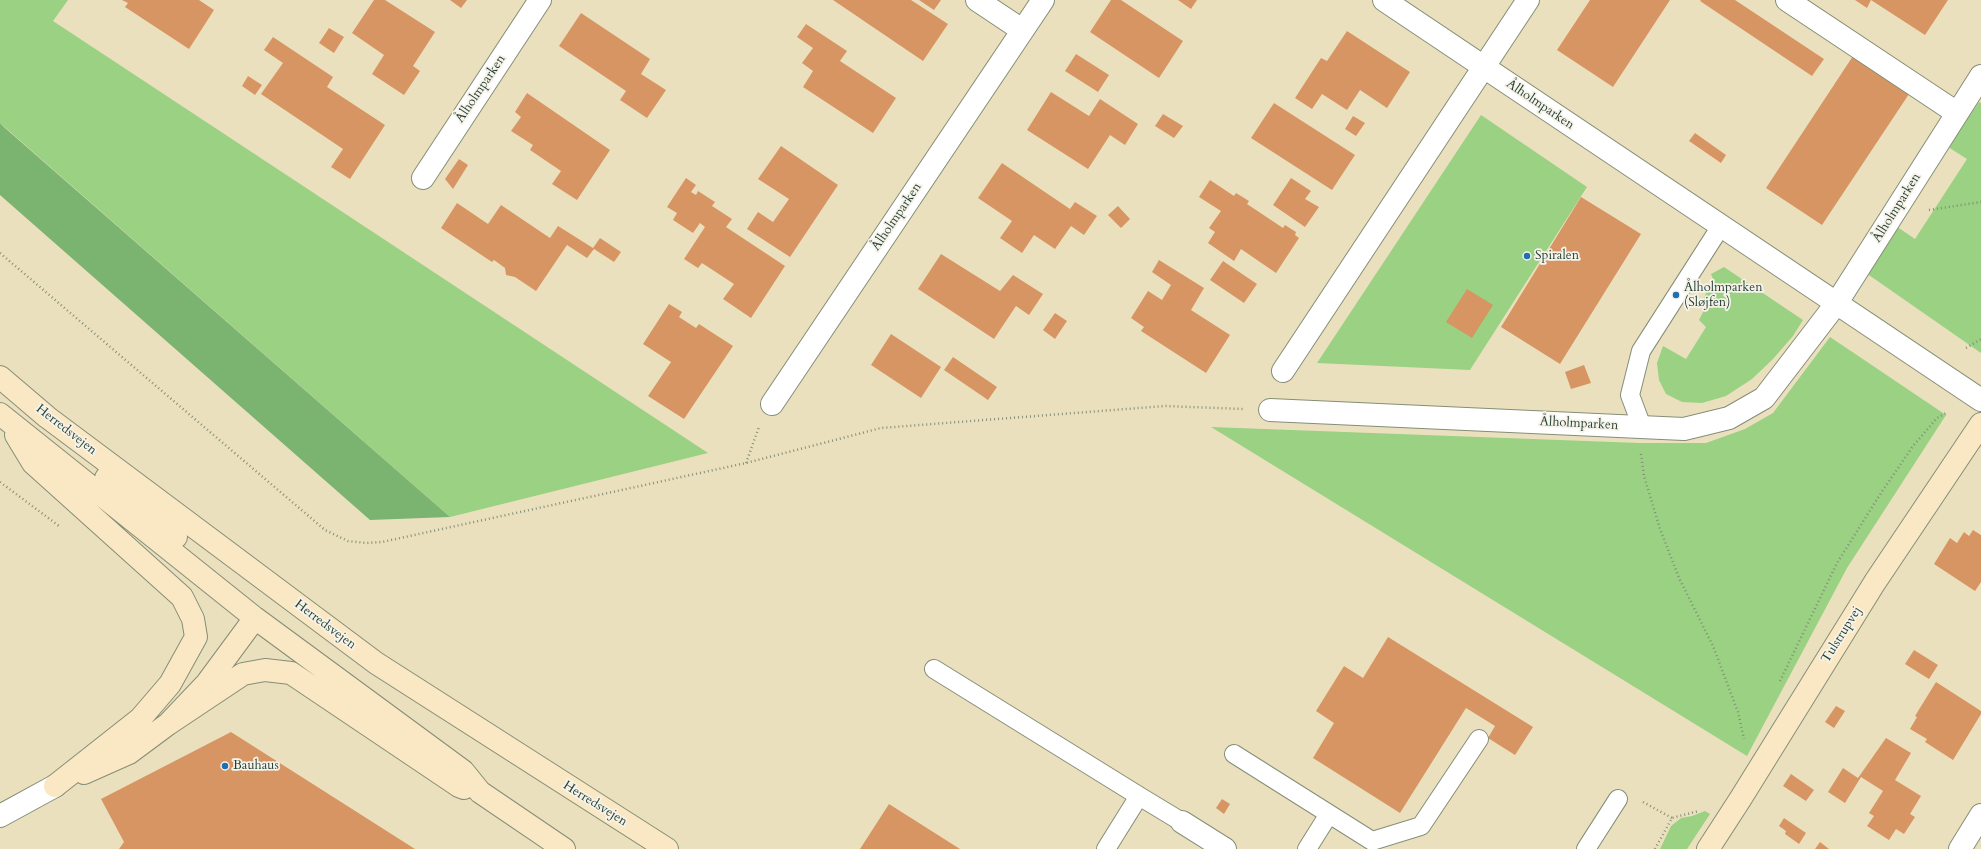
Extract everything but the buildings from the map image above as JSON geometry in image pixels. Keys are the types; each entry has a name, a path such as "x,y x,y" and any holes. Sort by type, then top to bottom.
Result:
{"street":[{"name":"Ålholmparken","path":"422,178 540,0"},
{"path":"977,0 1022,30"},
{"name":"Ålholmparken","path":"772,404 1043,0"},
{"name":"Ålholmparken","path":"1384,0 1981,400"},
{"path":"1283,371 1528,0"},
{"path":"1787,0 1957,113"},
{"name":"Ålholmparken","path":"1270,410 1684,428 1729,418 1764,398 1836,304 1981,76"},
{"name":"Herredsvejen","path":"0,377 47,416 376,663 667,849"},
{"path":"47,416 105,477 241,591 255,618"},
{"path":"3,417 255,618 463,771 480,792 564,849"},
{"path":"3,417 34,463 182,597 193,619 196,638 170,684 140,719 55,786"},
{"name":"Tulstrupvej","path":"1708,849 1875,582 1981,424"},
{"path":"168,724 207,683 255,618"},
{"path":"0,816 55,786 129,753 168,724 243,674 265,670 291,674 459,786 480,792"},
{"path":"1960,849 1981,816"},
{"path":"1182,822 1225,849"}],"lane":[{"path":"1642,427 1630,395 1640,351 1721,226"},
{"path":"934,669 1182,822"},
{"path":"1234,754 1372,841 1421,826 1479,739"},
{"path":"1106,849 1139,796"},
{"path":"1586,849 1618,800"},
{"path":"1307,849 1329,814"}],"path":[{"path":"1928,210 1981,202"},
{"path":"0,253 326,530 348,541 366,543 382,542 746,463 881,428 1165,406 1270,410"},
{"path":"1966,348 1981,339"},
{"path":"746,463 756,432 772,404"},
{"path":"1778,684 1845,551 1913,446 1937,418 1948,412"},
{"path":"1642,427 1640,443 1644,476 1660,529 1679,578 1713,646 1726,679 1738,712 1744,738 1744,746"},
{"path":"0,482 62,528"},
{"path":"1655,849 1672,818 1704,810"}],"green space":[{"path":"0,0 68,0 53,21 708,453 450,517 0,123"},
{"path":"1979,102 1981,103 1981,353 1866,273 1896,226 1915,239 1967,159 1948,147"},
{"path":"1481,115 1587,187 1470,370 1317,363"},
{"path":"0,123 450,517 370,520 0,195"},
{"path":"1724,267 1803,320 1793,336 1773,359 1752,379 1726,396 1702,403 1682,402 1666,394 1659,380 1657,363 1663,346 1686,359 1706,327 1699,320 1705,308 1701,304 1713,279 1711,274"},
{"path":"1830,337 1946,415 1847,568 1747,756 1211,427 1640,443 1706,443 1745,429 1773,413"},
{"path":"1705,811 1710,814 1687,849 1660,849 1671,826 1681,818"}],"place":[{"name":"Spiralen","path":"1527,256"},
{"name":"Ålholmparken (Sløjfen)","path":"1676,295"},
{"name":"Bauhaus","path":"225,766"}]}
